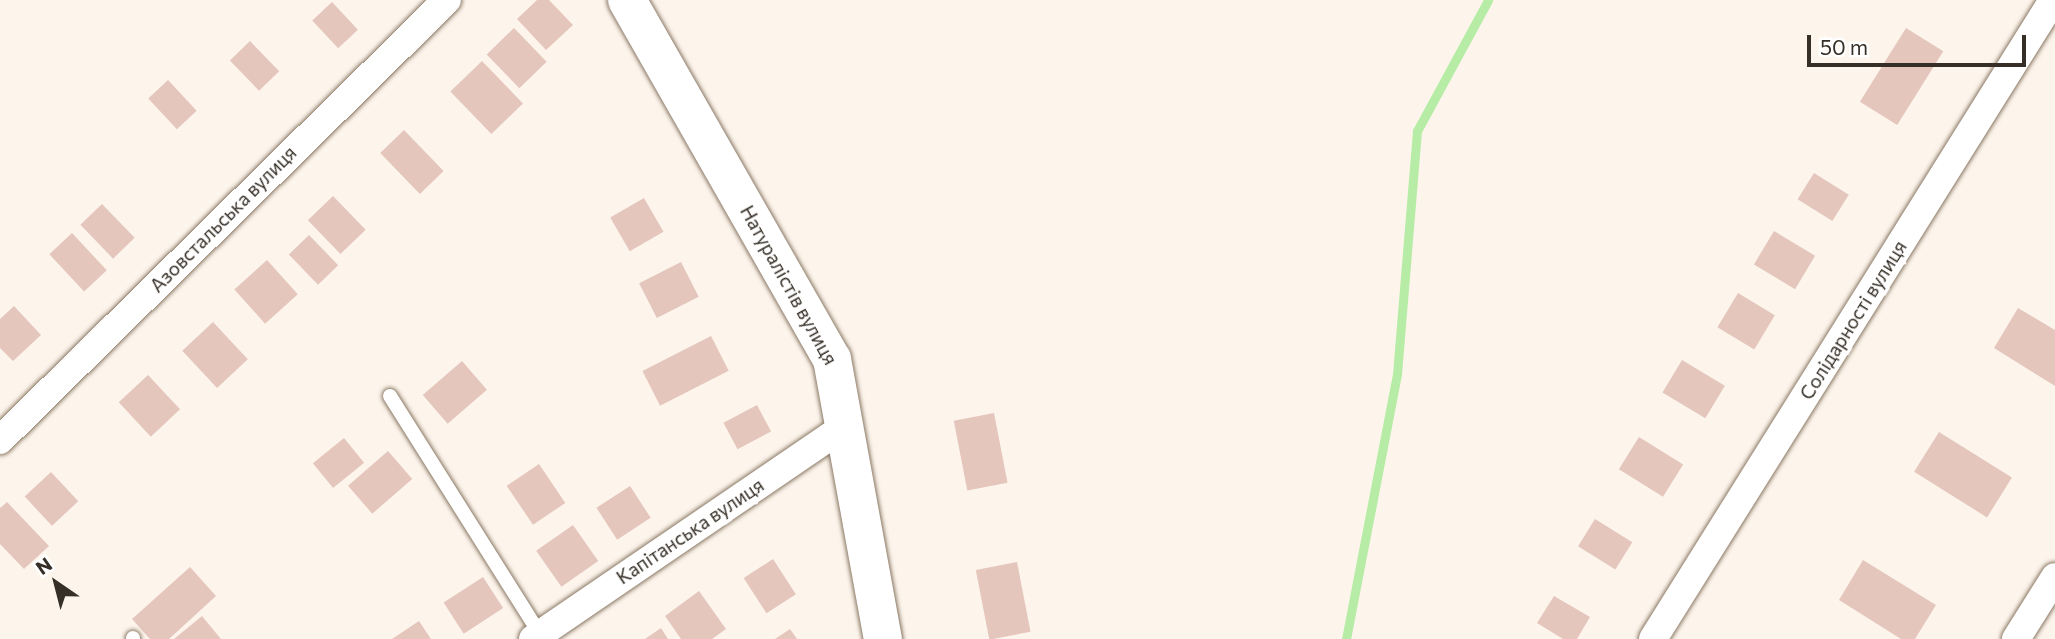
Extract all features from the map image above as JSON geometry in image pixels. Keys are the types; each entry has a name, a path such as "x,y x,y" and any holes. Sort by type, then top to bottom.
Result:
{"street":[{"name":"Азовстальська вулиця","path":"0,440 447,0"},
{"name":"Натуралістів вулиця","path":"627,0 832,359 848,424 883,639"},
{"name":"Солідарності вулиця","path":"1653,639 2053,0"},
{"name":"Капітанська вулиця","path":"536,636 848,424"},
{"path":"2016,639 2055,578"}],"lane":[{"path":"390,396 536,636"}],"building":[{"path":"537,0 549,0 573,25 546,50 517,19"},
{"path":"332,2 358,30 338,48 312,20"},
{"path":"514,28 547,62 519,88 487,54"},
{"path":"1906,28 1943,51 1897,125 1860,102"},
{"path":"250,41 279,71 259,91 230,60"},
{"path":"482,61 523,103 491,134 450,92"},
{"path":"168,80 197,111 177,129 148,98"},
{"path":"404,130 444,171 420,194 380,153"},
{"path":"1814,173 1849,195 1832,221 1798,199"},
{"path":"333,196 366,230 340,254 308,220"},
{"path":"644,198 664,232 630,251 610,218"},
{"path":"102,204 135,238 113,259 80,225"},
{"path":"1774,231 1815,256 1795,289 1754,264"},
{"path":"72,233 107,270 84,291 49,254"},
{"path":"309,235 338,265 318,285 289,254"},
{"path":"267,260 298,294 265,324 234,289"},
{"path":"681,262 699,297 657,318 639,283"},
{"path":"1738,293 1775,315 1754,349 1717,327"},
{"path":"14,306 41,335 13,361 0,348 0,319"},
{"path":"2018,308 2055,330 2055,386 1994,348"},
{"path":"213,322 248,359 217,388 182,351"},
{"path":"711,336 729,371 660,406 642,371"},
{"path":"1682,360 1725,386 1705,418 1662,393"},
{"path":"462,361 487,390 448,424 423,395"},
{"path":"148,375 180,409 151,437 119,402"},
{"path":"757,405 771,431 738,449 723,423"},
{"path":"994,413 1008,483 967,491 954,421"},
{"path":"1939,432 2012,478 1987,517 1914,472"},
{"path":"1639,437 1683,465 1663,497 1619,469"},
{"path":"344,438 364,463 333,488 313,463"},
{"path":"388,451 412,479 372,514 348,486"},
{"path":"539,464 565,503 533,525 507,486"},
{"path":"51,472 78,501 52,526 25,497"},
{"path":"630,486 651,518 617,540 596,508"},
{"path":"7,502 49,546 24,569 0,544 0,508"},
{"path":"1595,519 1632,542 1615,569 1578,546"},
{"path":"573,525 598,561 561,587 536,551"},
{"path":"773,559 796,594 767,613 744,578"},
{"path":"1863,560 1936,605 1915,639 1901,639 1839,600"},
{"path":"1017,562 1031,632 989,639 976,570"},
{"path":"190,567 216,596 169,639 150,639 132,619"},
{"path":"483,577 503,608 464,634 444,603"},
{"path":"699,591 726,629 712,639 681,639 665,616"},
{"path":"1554,596 1590,617 1577,639 1563,639 1537,623"},
{"path":"202,616 221,639 174,639"},
{"path":"419,621 431,639 392,639"},
{"path":"661,628 668,639 645,639"},
{"path":"790,629 797,639 775,639"}],"waterway":[{"path":"1346,639 1397,374 1417,131 1488,0"}]}
